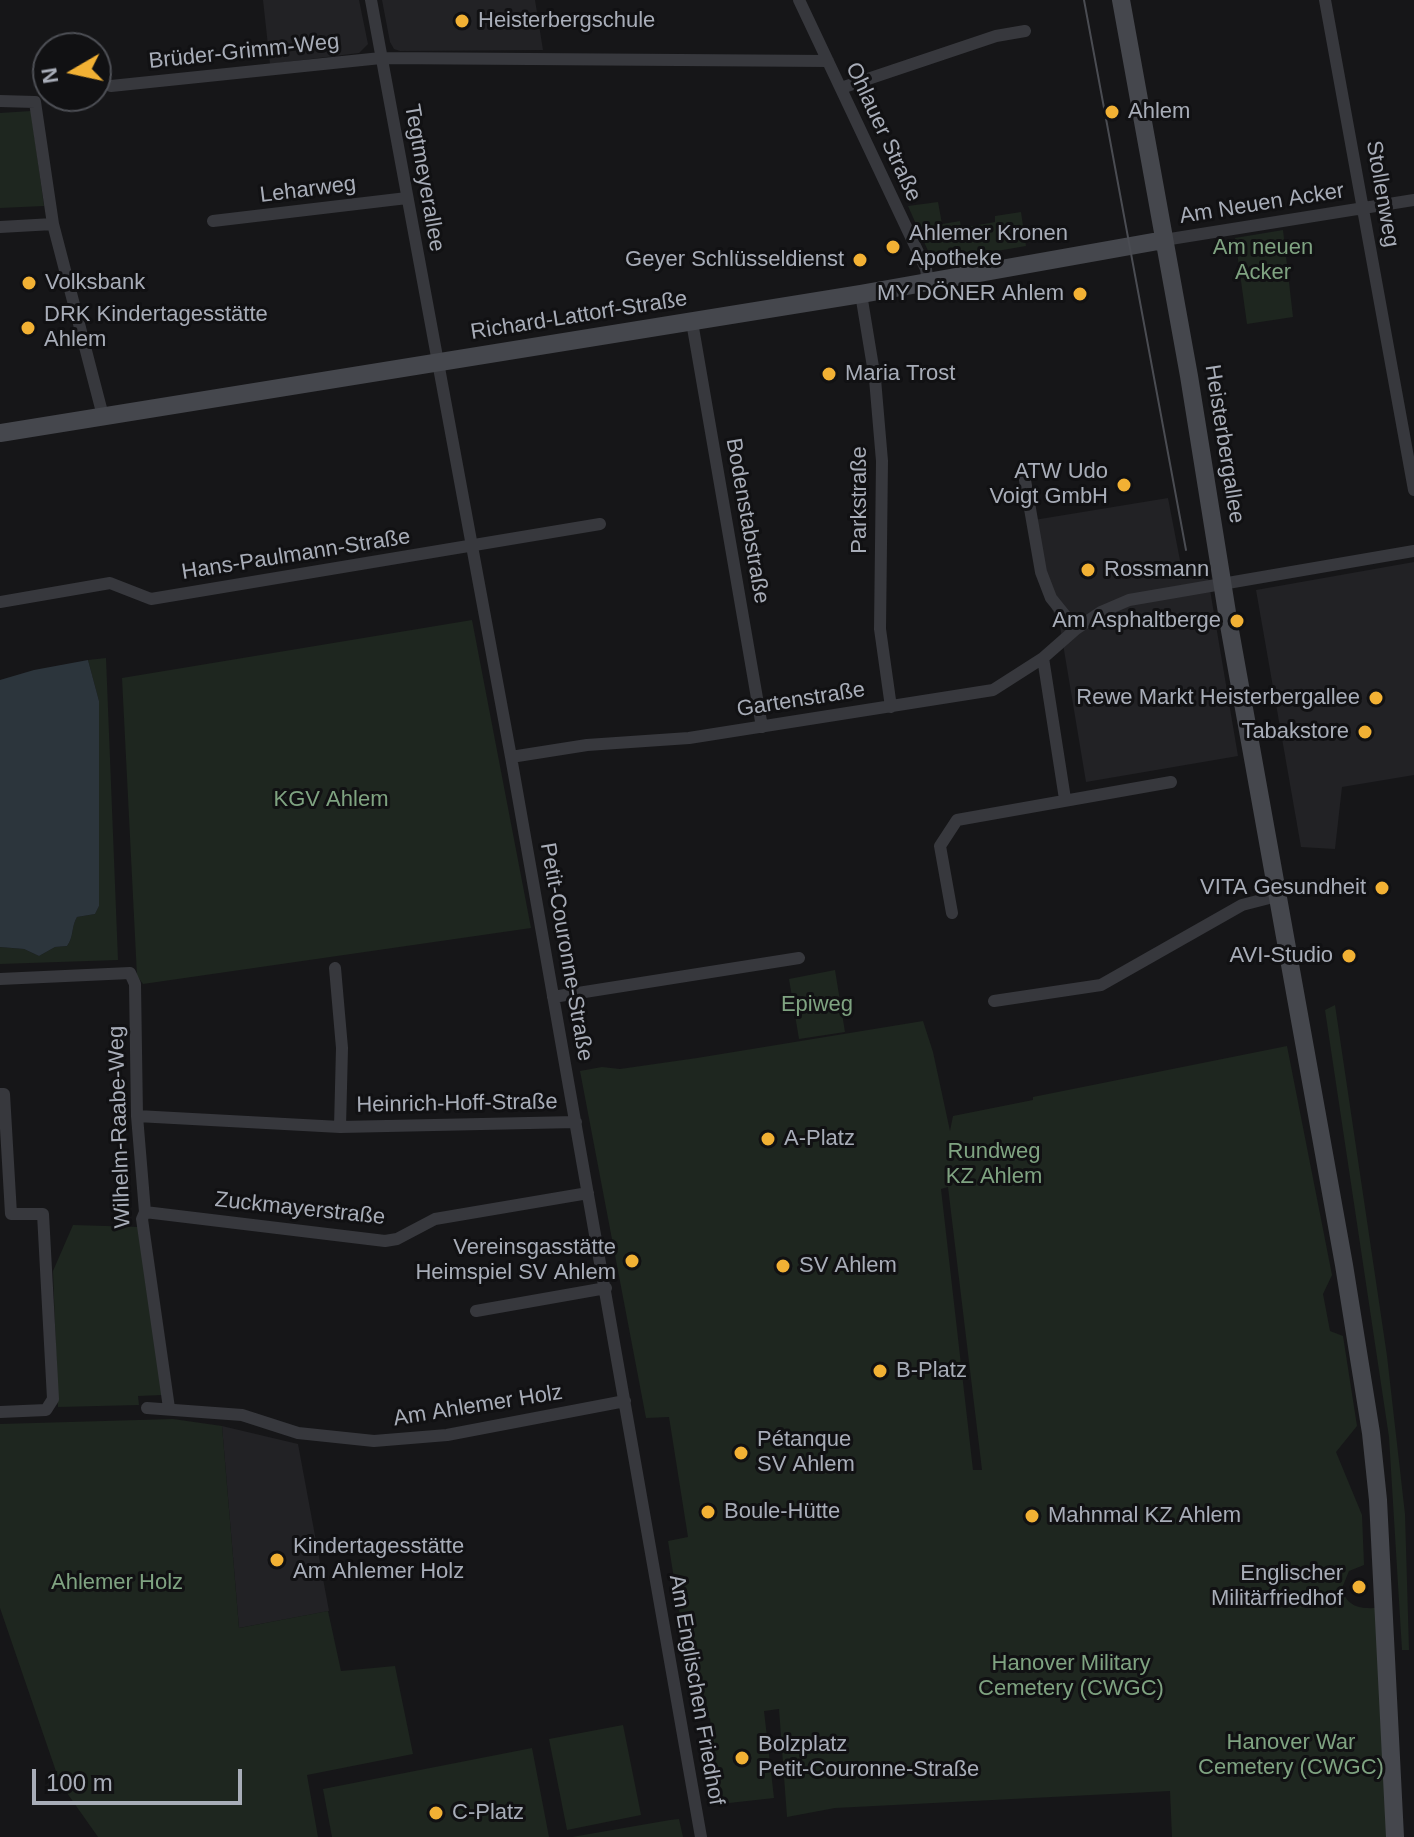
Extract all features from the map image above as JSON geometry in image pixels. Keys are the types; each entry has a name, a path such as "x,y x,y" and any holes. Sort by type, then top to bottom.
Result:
{"main road":[{"name":"Heisterbergallee","path":"1121,0 1371,1433 1378,1509 1395,1837"},
{"name":"Richard-Lattorf-Straße","path":"0,433 928,283 1164,240"}],"street":[{"name":"Tegtmeyerallee","path":"371,0 437,362"},
{"name":"Ohlauer Straße","path":"799,0 926,269 928,283"},
{"name":"Stollenweg","path":"1325,0 1414,490"},
{"path":"841,88 996,36 1025,31"},
{"name":"Brüder-Grimm-Weg","path":"112,86 381,58 828,61"},
{"path":"0,101 35,102 53,224 103,416"},
{"name":"Leharweg","path":"213,221 407,198"},
{"name":"Am Neuen Acker","path":"1164,240 1414,200"},
{"path":"0,227 53,224"},
{"name":"Parkstraße","path":"861,294 875,379 882,461 880,629 891,707"},
{"name":"Bodenstabstraße","path":"692,322 762,727"},
{"name":"Petit-Couronne-Straße","path":"437,362 511,757 652,1549"},
{"path":"1025,480 1041,572 1051,598 1076,629"},
{"name":"Hans-Paulmann-Straße","path":"0,602 110,583 151,599 600,524"},
{"path":"1223,584 1414,551"},
{"name":"Gartenstraße","path":"511,757 587,745 689,738 993,690 1043,658 1101,612 1129,600 1223,584"},
{"path":"1043,658 1065,799"},
{"path":"952,913 940,846 957,820 1171,782"},
{"path":"994,1001 1101,985 1242,905 1277,896"},
{"path":"553,997 799,958"},
{"name":"Heinrich-Hoff-Straße","path":"335,968 342,1048 340,1127"},
{"name":"Wilhelm-Raabe-Weg","path":"0,979 130,973 135,984 137,1116 145,1212 142,1219 169,1408"},
{"path":"0,1094 4,1094 11,1214 43,1214 53,1399 46,1410 0,1412"},
{"name":"Heinrich-Hoff-Straße","path":"137,1116 340,1127 576,1122"},
{"name":"Zuckmayerstraße","path":"145,1212 385,1241 397,1239 435,1219 588,1193"},
{"path":"476,1311 606,1288"},
{"name":"Am Ahlemer Holz","path":"147,1408 242,1415 298,1433 374,1441 447,1435 625,1401"},
{"name":"Am Englischen Friedhof","path":"652,1549 701,1837"}],"shaded area":[{"path":"263,0 359,0 368,44 359,53 270,64"},
{"name":"Heisterbergschule","path":"382,0 535,0 543,50 400,51 394,49 390,42"},
{"path":"1168,498 1183,576 1207,572 1238,756 1086,782 1060,626 1036,575 1028,521"},
{"path":"1414,562 1414,775 1342,787 1335,849 1301,847 1256,590"},
{"path":"88,660 99,701 99,906 95,914 77,917 67,946 55,947 39,956 24,949 0,947 0,680"},
{"name":"Kindertagesstätte Am Ahlemer Holz","path":"222,1426 298,1444 329,1611 239,1628"}],"green space":[{"path":"31,111 44,206 0,208 0,113"},
{"path":"938,202 942,224 960,221 961,228 995,222 995,216 1021,212 1026,246 933,262 908,206"},
{"name":"Am neuen Acker","path":"1283,230 1293,317 1247,324 1235,238"},
{"name":"KGV Ahlem","path":"472,620 531,928 143,984 137,976 122,678"},
{"path":"106,658 118,960 0,964 0,947 24,949 39,956 55,947 67,946 77,917 95,914 99,906 99,701 88,660"},
{"name":"Epiweg","path":"835,970 845,1032 799,1039 789,979"},
{"path":"1335,1005 1387,1356 1405,1514 1409,1650 1402,1650 1389,1437 1325,1010"},
{"path":"923,1021 950,1131 953,1116 1287,1046 1332,1275 1323,1294 1330,1331 1343,1336 1357,1426 1336,1452 1362,1515 1364,1565 1349,1571 1342,1588 1350,1603 1376,1608 1388,1837 1172,1837 1170,1791 835,1808 787,1817 779,1709 764,1711 774,1798 720,1804 710,1718 696,1717 668,1541 688,1537 669,1417 646,1418 580,1071 602,1067 620,1069","holes":["948,1187 982,1470 973,1470 941,1189"]},
{"path":"73,1225 139,1227 162,1395 138,1396 139,1405 58,1407 53,1271"},
{"name":"Ahlemer Holz","path":"173,1419 222,1426 239,1628 328,1611 341,1671 395,1666 413,1754 307,1775 318,1837 98,1837 60,1783 0,1608 0,1424"},
{"path":"623,1725 641,1815 567,1830 549,1739"},
{"name":"C-Platz","path":"532,1748 549,1837 332,1837 323,1789"},
{"path":"679,1819 683,1837 572,1837 670,1820"}],"tram line":[{"path":"1084,0 1186,550"}],"place":[{"name":"Heisterbergschule","path":"462,21"},
{"name":"Ahlem","path":"1112,112"},
{"name":"Ahlemer Kronen Apotheke","path":"893,247"},
{"name":"Geyer Schlüsseldienst","path":"860,260"},
{"name":"Volksbank","path":"29,283"},
{"name":"MY DÖNER Ahlem","path":"1080,294"},
{"name":"DRK Kindertagesstätte Ahlem","path":"28,328"},
{"name":"Maria Trost","path":"829,374"},
{"name":"ATW Udo Voigt GmbH","path":"1124,485"},
{"name":"Rossmann","path":"1088,570"},
{"name":"Am Asphaltberge","path":"1237,621"},
{"name":"Rewe Markt Heisterbergallee","path":"1376,698"},
{"name":"Tabakstore","path":"1365,732"},
{"name":"VITA Gesundheit","path":"1382,888"},
{"name":"AVI-Studio","path":"1349,956"},
{"name":"A-Platz","path":"768,1139"},
{"name":"Vereinsgasstätte Heimspiel SV Ahlem","path":"632,1261"},
{"name":"SV Ahlem","path":"783,1266"},
{"name":"B-Platz","path":"880,1371"},
{"name":"Pétanque SV Ahlem","path":"741,1453"},
{"name":"Boule-Hütte","path":"708,1512"},
{"name":"Mahnmal KZ Ahlem","path":"1032,1516"},
{"name":"Kindertagesstätte Am Ahlemer Holz","path":"277,1560"},
{"name":"Englischer Militärfriedhof","path":"1359,1587"},
{"name":"Bolzplatz Petit-Couronne-Straße","path":"742,1758"},
{"name":"C-Platz","path":"436,1813"}],"park label":[{"name":"Rundweg KZ Ahlem","path":"994,1164"},
{"name":"Hanover Military Cemetery (CWGC)","path":"1071,1676"},
{"name":"Hanover War Cemetery (CWGC)","path":"1291,1756"}]}
